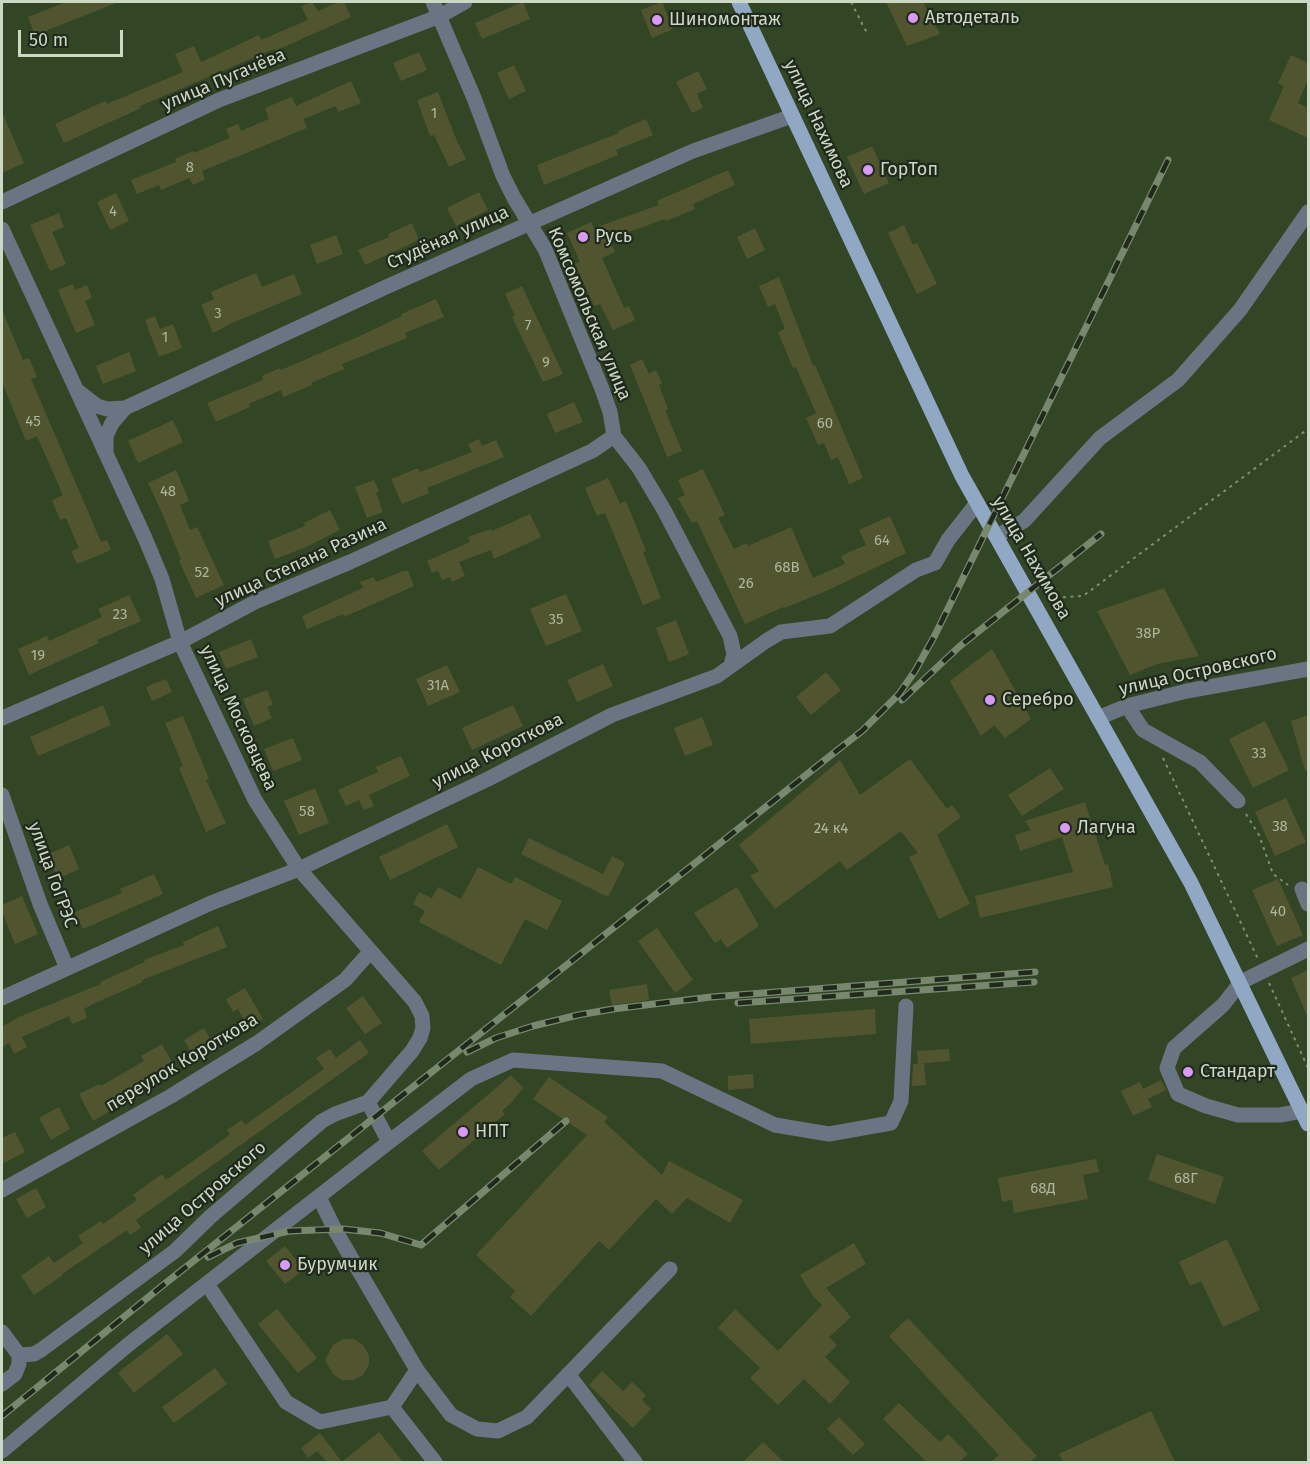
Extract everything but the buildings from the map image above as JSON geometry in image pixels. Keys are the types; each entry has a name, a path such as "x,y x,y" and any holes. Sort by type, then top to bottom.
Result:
{"main road":[{"name":"улица Нахимова","path":"739,2 941,433 977,503 1191,883 1305,1118"}],"street":[{"name":"улица Пугачёва","path":"2,202 219,100 436,9 465,2"},
{"name":"Комсомольская улица","path":"436,9 504,176 545,249 602,389 610,412 614,436 639,468 664,510 730,636 734,654 731,665"},
{"name":"Студёная улица","path":"125,408 693,151 792,116"},
{"path":"997,536 1024,521 1100,438 1178,380 1240,310 1308,212"},
{"name":"улица Московцева","path":"2,229 162,579 180,642 247,785 270,826 300,869 415,1002 422,1016 423,1028"},
{"name":"улица Московцева","path":"77,390 97,406 107,409 125,408"},
{"path":"106,454 106,436 112,423 125,408"},
{"name":"улица Степана Разина","path":"2,718 180,642 257,601 350,562 592,451 614,436"},
{"name":"улица Короткова","path":"2,998 211,903 300,869 488,779 612,715 717,676 781,632 830,626 916,570 935,563 948,540 977,503"},
{"name":"улица Островского","path":"1098,718 1127,706 1187,691 1308,669"},
{"path":"1127,706 1143,730 1200,762 1238,801"},
{"name":"улица ГоГРЭС","path":"2,795 40,904 67,968"},
{"path":"1302,889 1308,904"},
{"path":"1305,1118 1280,1115 1238,1115 1206,1106 1178,1094 1167,1068 1174,1048 1223,1005 1241,982 1308,949"},
{"name":"переулок Короткова","path":"2,1191 171,1096 257,1043 345,980 370,952"},
{"path":"2,1451 129,1344 471,1079 513,1060 662,1071 775,1125 829,1134 891,1123 901,1101 906,1006"},
{"name":"улица Островского","path":"19,1355 33,1354 41,1350 176,1251 210,1217 322,1121 368,1102 412,1051 423,1028"},
{"path":"368,1102 388,1142"},
{"path":"319,1197 335,1230 417,1370 451,1415 477,1429 498,1431 527,1417 670,1269"},
{"path":"207,1284 286,1402 320,1422 392,1407 417,1370"},
{"path":"2,1332 19,1355 19,1364 15,1374 2,1384"},
{"path":"568,1374 635,1462"},
{"path":"392,1407 435,1462"}],"path":[{"path":"851,2 868,35"},
{"path":"1033,599 1083,597 1308,429"},
{"path":"1162,756 1308,1068"},
{"path":"1238,801 1259,835 1274,874 1294,890 1302,889"}],"railway":[{"path":"2,1416 162,1286 862,731 899,694 935,635 1168,160"},
{"path":"902,700 960,646 1101,534"},
{"path":"467,1052 496,1038 533,1026 613,1009 711,997 1035,972"},
{"path":"738,1003 1034,982"},
{"path":"208,1257 237,1243 289,1231 343,1229 380,1233 421,1245 566,1121"}],"place":[{"name":"Автодеталь","path":"913,18"},
{"name":"Шиномонтаж","path":"657,20"},
{"name":"ГорТоп","path":"868,170"},
{"name":"Русь","path":"583,237"},
{"name":"Серебро","path":"990,700"},
{"name":"Лагуна","path":"1065,828"},
{"name":"Стандарт","path":"1188,1072"},
{"name":"НПТ","path":"463,1132"},
{"name":"Бурумчик","path":"285,1265"}]}
